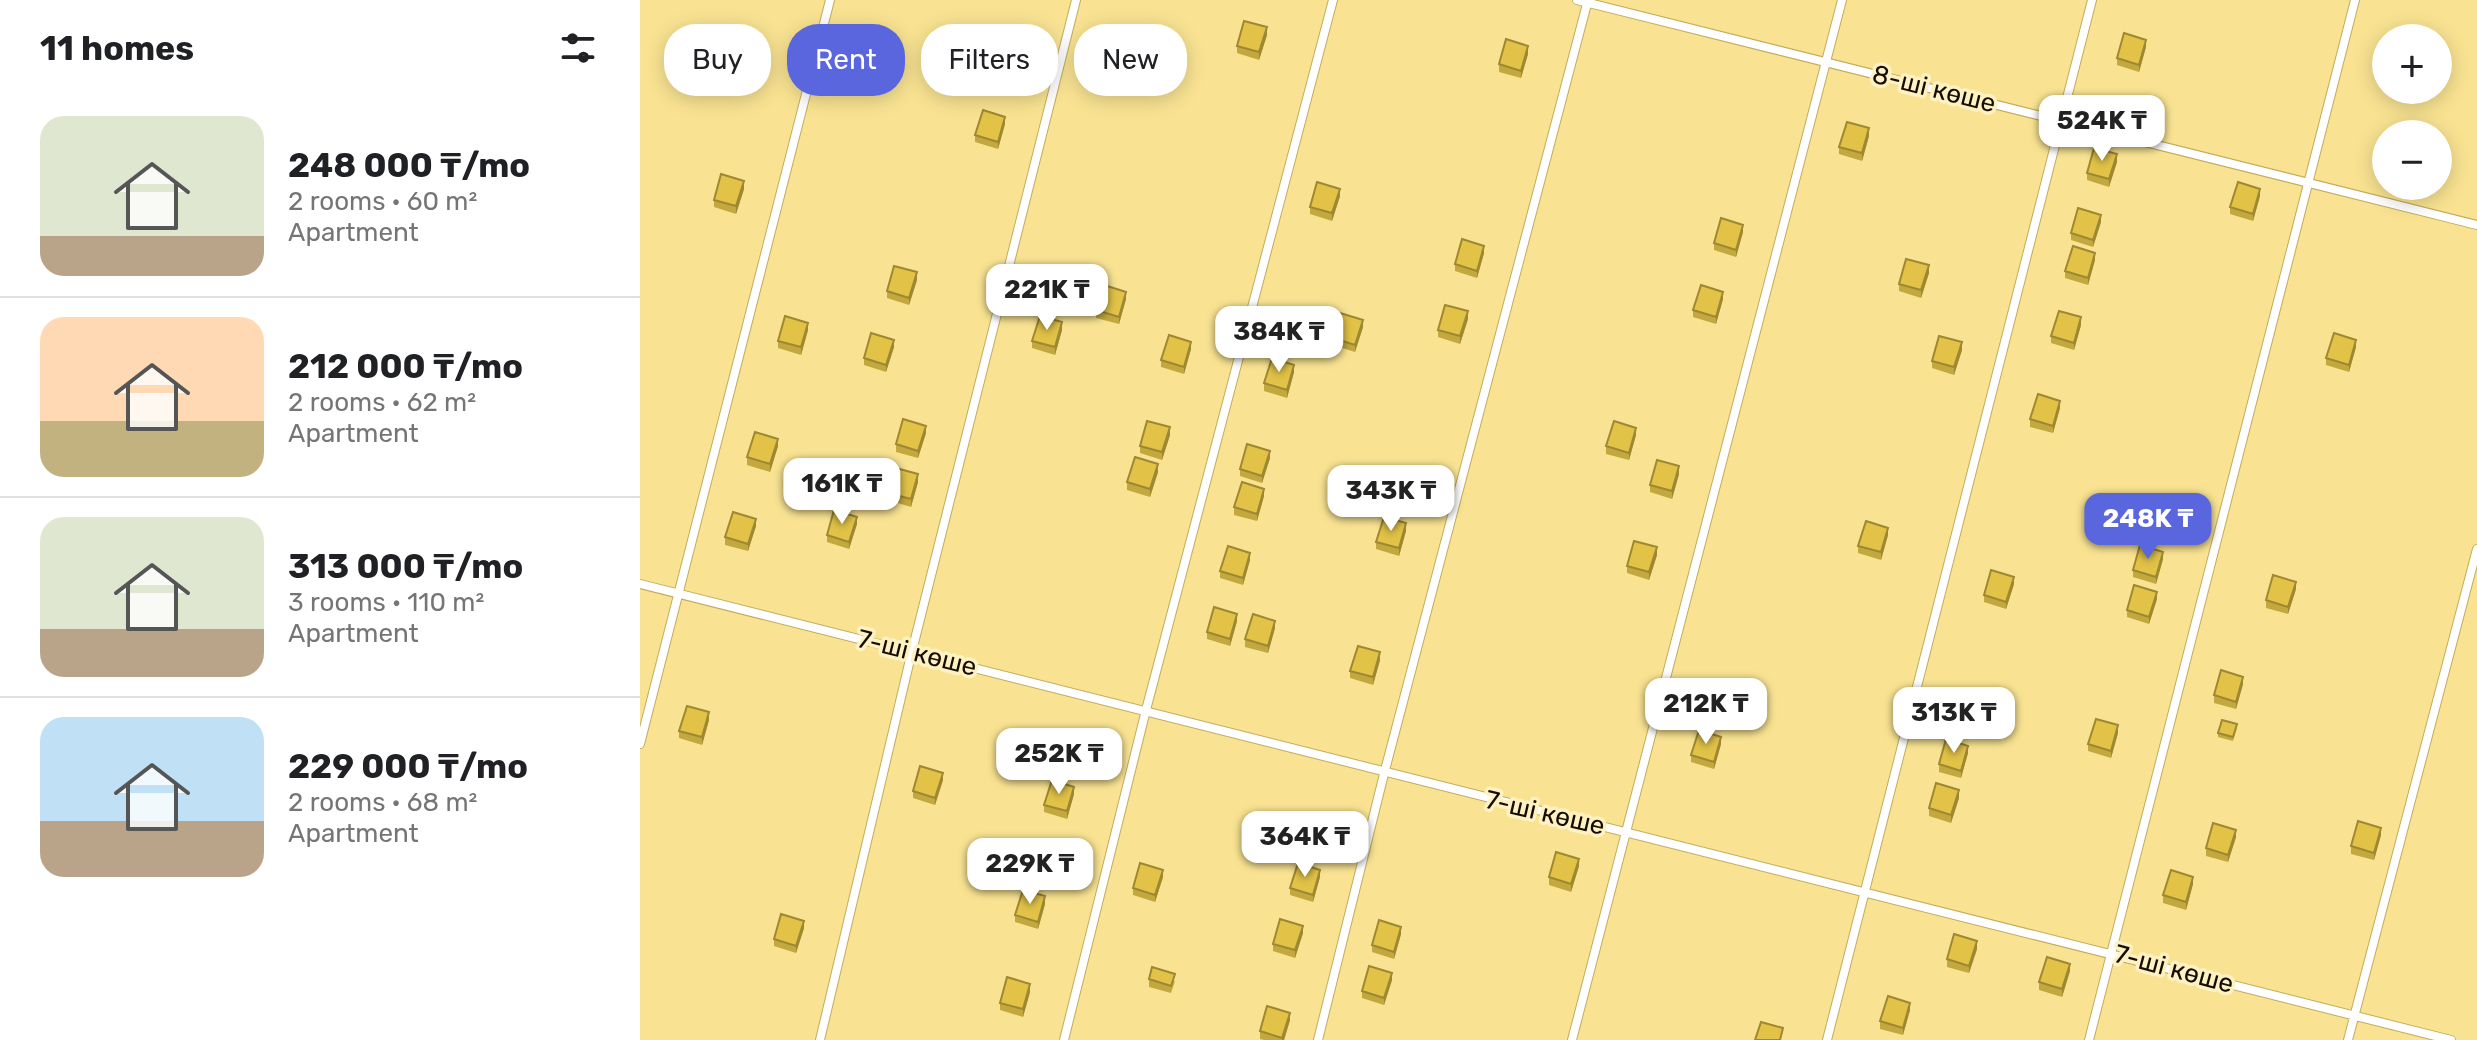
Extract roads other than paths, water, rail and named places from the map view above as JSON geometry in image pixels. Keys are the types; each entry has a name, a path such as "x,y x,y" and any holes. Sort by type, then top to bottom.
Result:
{"lane":[{"path":"640,744 830,0"},
{"path":"820,1040 912,651 1076,0"},
{"path":"1064,1040 1146,710 1333,0"},
{"name":"8-ші көше","path":"1577,0 2309,180 2477,225"},
{"path":"1572,1040 1842,0"},
{"path":"1827,1040 2092,0"},
{"path":"2089,1040 2355,0"},
{"path":"1318,1040 1384,774 1588,1"},
{"path":"2348,1040 2477,549"},
{"name":"7-ші көше","path":"640,584 1146,710 1384,774 2112,952 2451,1040"}]}
